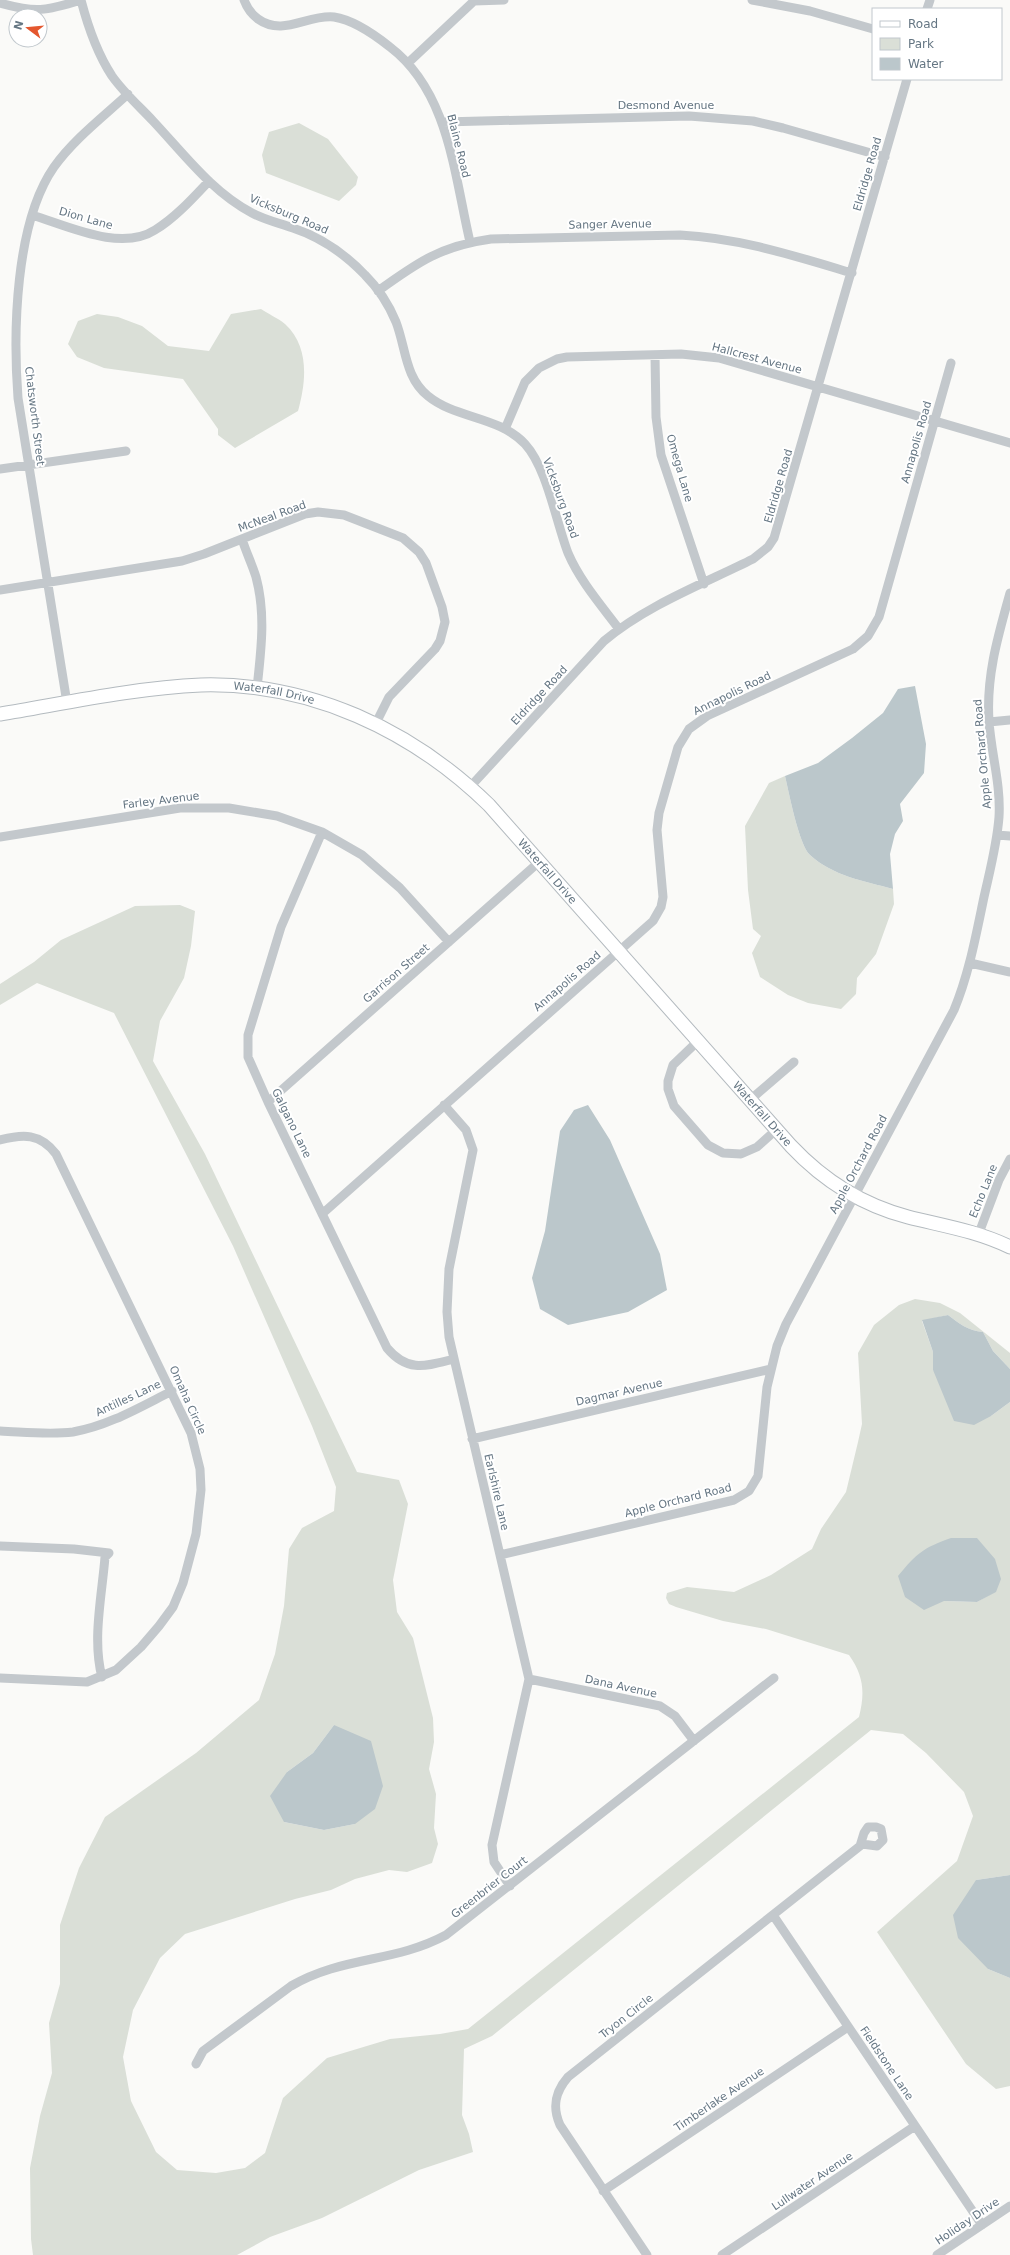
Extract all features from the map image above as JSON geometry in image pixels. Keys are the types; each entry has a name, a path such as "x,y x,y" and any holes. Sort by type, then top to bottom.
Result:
{"street":[{"path":"0,2 30,10 44,10 81,0"},
{"name":"Vicksburg Road","path":"81,0 94,42 113,78 209,181 236,204 270,222 309,234 326,243 356,265 378,291 396,322 409,370 421,390 439,404 505,429 516,436 532,454 538,464 569,555 586,586 619,629"},
{"name":"Blaine Road","path":"244,0 246,6 255,17 273,26 288,26 323,17 344,19 389,46 408,63 428,90 443,122 470,242"},
{"path":"408,63 474,0 504,0"},
{"path":"752,0 810,11 872,29"},
{"name":"Eldridge Road","path":"470,787 604,641 619,629 643,614 753,559 768,547 774,538 907,80"},
{"name":"Chatsworth Street","path":"67,703 18,398 16,332 21,269 32,215 45,182 64,154 128,94"},
{"name":"Desmond Avenue","path":"443,122 688,116 719,117 783,128 885,157"},
{"name":"Dion Lane","path":"32,215 111,239 135,238 155,230 209,181"},
{"name":"Sanger Avenue","path":"378,291 433,254 470,242 507,238 680,235 706,236 758,245 852,273"},
{"name":"Hallcrest Avenue","path":"505,429 522,388 531,375 547,363 567,357 681,354 719,358 1010,443"},
{"name":"Omega Lane","path":"655,355 656,417 662,455 704,584"},
{"name":"Annapolis Road","path":"322,1214 653,921 661,907 663,891 657,820 678,747 689,728 707,716 853,648 868,636 879,617 951,364"},
{"path":"0,470 126,451"},
{"name":"McNeal Road","path":"0,590 182,560 242,539 304,514 332,512 394,533 412,544 420,552 426,563 442,607 445,622 444,631 435,649 389,697 376,723"},
{"path":"242,539 256,577 262,612 262,642 257,688"},
{"name":"Apple Orchard Road","path":"500,1555 734,1500 749,1491 758,1476 771,1368 786,1324 954,1010 970,963 997,835 999,796 989,722 990,674 994,649 1010,593"},
{"name":"Waterfall Drive","path":"0,714 172,687 209,685 257,688 324,703 376,723 427,753 470,787 489,805 776,1130 819,1172 854,1196 889,1211 979,1233 1010,1247"},
{"path":"989,722 1010,720"},
{"name":"Farley Avenue","path":"0,837 167,810 203,807 253,810 277,816 322,832 362,855 400,888 449,942"},
{"name":"Galgano Lane","path":"322,832 281,926 248,1036 248,1051 251,1067 387,1348 394,1356 406,1363 420,1366 454,1359"},
{"path":"997,835 1010,836"},
{"name":"Garrison Street","path":"268,1102 540,862"},
{"path":"970,963 1010,972"},
{"path":"698,1041 678,1058 670,1072 668,1081 670,1099 688,1123 715,1150 733,1155 741,1154 757,1147 776,1130"},
{"path":"750,1100 794,1062"},
{"name":"Earlshire Lane","path":"444,1106 466,1130 473,1150 447,1284 447,1312 454,1359 529,1679 492,1845 494,1862 510,1886"},
{"name":"Omaha Circle","path":"0,1140 17,1135 35,1137 47,1144 56,1154 191,1433 200,1469 201,1490 196,1534 191,1557 179,1595 160,1626 116,1670 87,1682 74,1683 0,1678"},
{"name":"Echo Lane","path":"979,1233 999,1180 1010,1159"},
{"name":"Dagmar Avenue","path":"472,1439 771,1368"},
{"name":"Antilles Lane","path":"0,1431 58,1433 91,1428 109,1422 172,1391"},
{"path":"0,1546 74,1549 108,1553 105,1557 99,1630 98,1661 102,1677"},
{"name":"Greenbrier Court","path":"196,2064 203,2051 290,1986 306,1977 337,1966 400,1954 430,1944 458,1927 774,1678"},
{"name":"Dana Avenue","path":"529,1679 660,1706 675,1716 694,1741"},
{"name":"Tryon Circle","path":"646,2255 560,2125 556,2116 556,2098 562,2084 568,2077 862,1844"},
{"name":"Fieldstone Lane","path":"774,1914 848,2027 982,2225"},
{"name":"Timberlake Avenue","path":"603,2191 848,2027"},
{"name":"Lullwater Avenue","path":"722,2255 915,2126"},
{"name":"Holiday Drive","path":"937,2255 1010,2206"}],"green space":[{"path":"299,123 328,139 358,177 356,185 339,201 266,173 262,155 269,132"},
{"path":"261,309 285,324 299,343 304,365 301,400 298,411 235,448 218,435 218,429 183,379 104,368 77,357 68,344 78,321 97,314 118,317 142,326 168,346 209,351 231,314"},
{"path":"785,776 798,830 810,855 819,862 839,873 893,889 894,904 876,954 857,978 856,994 841,1009 808,1003 788,995 760,977 752,953 761,936 753,929 748,890 745,826 769,783"},
{"path":"180,905 195,911 191,946 184,978 160,1021 153,1061 205,1154 357,1472 399,1480 408,1504 393,1580 397,1612 413,1638 433,1718 434,1742 429,1769 436,1794 434,1828 438,1844 432,1863 407,1872 389,1870 355,1879 331,1890 295,1899 185,1934 160,1958 133,2010 123,2057 131,2101 156,2152 177,2170 216,2173 245,2168 265,2153 283,2098 327,2058 390,2039 440,2034 468,2029 859,1717 862,1700 862,1685 858,1670 849,1655 766,1629 723,1621 676,1607 669,1604 666,1598 667,1593 687,1587 734,1592 771,1575 812,1549 821,1529 846,1492 858,1442 862,1424 858,1353 874,1325 899,1305 915,1299 940,1303 960,1313 1010,1353 1010,1369 993,1351 983,1332 968,1328 948,1315 922,1321 933,1352 933,1370 991,1416 1010,1402 1010,1875 976,1880 988,1969 1010,1978 1010,2086 996,2089 966,2064 877,1932 957,1861 973,1816 964,1792 926,1753 903,1734 871,1730 492,2036 464,2049 462,2115 469,2134 473,2152 419,2170 322,2218 270,2237 237,2255 33,2255 31,2239 30,2168 40,2116 52,2073 49,2023 60,1984 60,1925 79,1868 105,1817 196,1753 259,1700 275,1654 284,1606 289,1549 302,1528 334,1511 336,1487 312,1426 233,1246 114,1013 37,983 0,1005 0,984 34,962 61,940 135,906","holes":["996,1591 977,1602 944,1601","334,1725 355,1824 324,1830 284,1822 287,1772 313,1753"]}],"water":[{"path":"915,686 926,744 924,773 900,804 903,821 895,834 890,854 893,889 839,873 819,862 810,855 798,830 785,776 818,763 883,713 898,689"},
{"path":"588,1105 610,1140 660,1254 667,1290 628,1312 568,1325 540,1309 532,1278 545,1231 560,1131 574,1110"},
{"path":"948,1315 968,1328 983,1332 993,1351 1010,1369 1010,1402 991,1416 974,1425 954,1421 933,1370 933,1352 922,1320"},
{"path":"951,1538 977,1538 995,1559 1001,1579 996,1592 977,1602 944,1601 924,1610 905,1597 898,1576 921,1552"},
{"path":"334,1725 371,1741 383,1786 375,1809 355,1824 324,1830 284,1822 270,1796 287,1772 313,1753"},
{"path":"1010,1875 1010,1978 988,1969 958,1938 953,1915 976,1880"}]}
